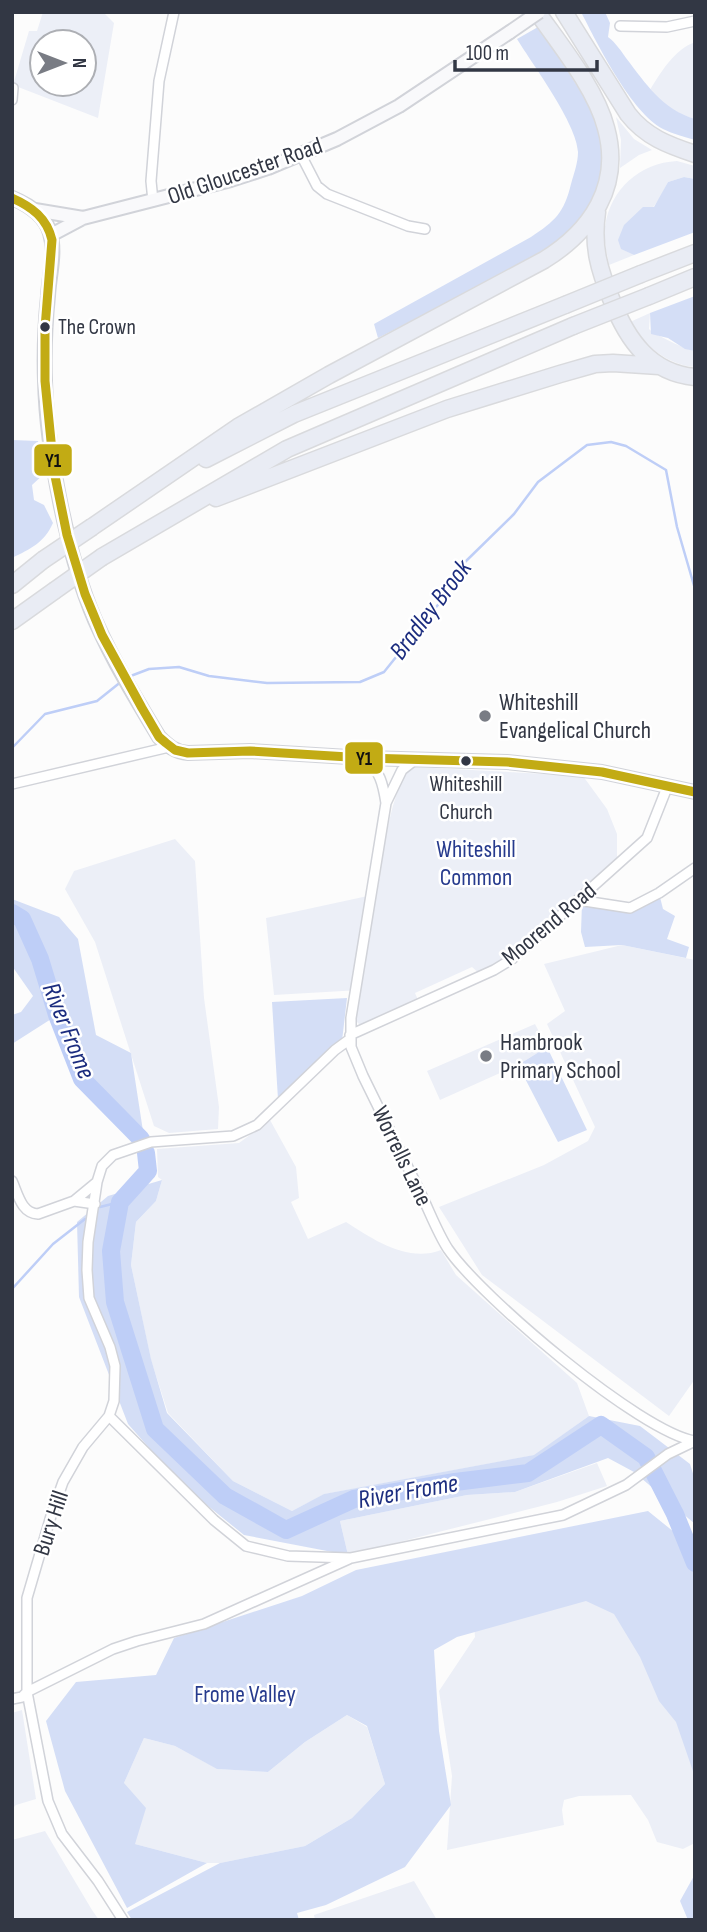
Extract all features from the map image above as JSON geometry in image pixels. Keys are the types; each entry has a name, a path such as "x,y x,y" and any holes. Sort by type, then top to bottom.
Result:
{"highway":[{"path":"538,12 598,106 606,127 610,149 609,170 594,230 599,269 622,327 642,353 659,366 695,377"},
{"path":"564,12 640,129 662,142 695,154"},
{"path":"12,585 43,560 249,421 562,249 586,226 598,206"},
{"path":"157,483 295,415 695,253"},
{"path":"12,621 102,557 287,449 474,367 695,277"},
{"path":"172,514 447,409 560,374 595,364 659,366"}],"main road":[{"name":"Old Gloucester Road","path":"51,235 83,218 231,180 337,139 399,106 538,12"},
{"path":"12,198 35,210 51,235 44,341 45,385 53,454 74,556 94,617 116,662 159,737 169,747 188,753 250,751 507,762 602,772 695,792"},
{"name":"Old Gloucester Road","path":"35,210 83,218"}],"street":[{"path":"153,201 151,181 159,81 174,12"},
{"path":"620,26 667,27 695,21"},
{"path":"12,100 13,88"},
{"path":"301,155 317,186 327,194 408,226 425,229"},
{"path":"12,784 169,747"},
{"name":"Worrells Lane","path":"365,758 375,767 383,783 386,803 351,1018 350,1037 363,1076 447,1247 478,1285 547,1346 608,1392 667,1432 695,1441"},
{"path":"386,803 402,770 416,759"},
{"name":"Moorend Road","path":"95,1204 102,1166 113,1155 152,1142 233,1136 257,1125 350,1037 494,970 512,959 646,838 668,785"},
{"path":"578,900 630,908 659,893 695,868"},
{"path":"12,1181 24,1208 32,1214 74,1201 97,1182"},
{"path":"74,1201 95,1204 88,1242 87,1269 89,1298 115,1366 114,1401 109,1416 214,1520 246,1546 288,1556 351,1558"},
{"name":"Bury Hill","path":"109,1416 83,1447 63,1482 51,1516 27,1598 27,1692 48,1801 62,1834 123,1920"},
{"path":"12,1699 22,1697 113,1649 204,1624 351,1558 563,1515 626,1485 668,1454 695,1441"}],"green space":[{"path":"43,12 103,12 114,23 98,118 46,98 98,98 98,28 38,28"},
{"path":"581,12 605,12 610,23 608,37 648,86 673,109 695,119 695,140 663,129 639,108 616,76"},
{"path":"538,27 584,97 598,125 602,162 598,186 588,208 573,227 551,245 378,338 374,324 531,237 552,221 562,209 577,164 578,152 576,140 562,111 517,39"},
{"path":"28,34 28,91 13,85"},
{"path":"695,42 695,119 670,108 650,90 674,56"},
{"path":"616,117 634,139 652,150 620,168 621,140"},
{"path":"677,161 695,166 695,179 684,177 668,182 660,198 622,249 634,255 609,265 605,227 608,213 620,190 639,173 663,163"},
{"path":"684,177 695,179 695,232 634,255 621,249 618,240 624,225 643,207 654,207 668,182"},
{"path":"695,296 695,351 685,349 668,338 651,334 650,313"},
{"path":"650,313 649,329 670,342 695,351 695,367 666,358 642,338 630,322"},
{"path":"12,440 38,441 44,474 32,485 34,500 44,505 53,523 41,540 12,558"},
{"name":"Whiteshill Common","path":"414,767 583,776 607,809 617,834 617,861 509,956 480,974 472,967 415,993 418,1000 369,1024 360,1025 356,1021 360,990 274,995 266,918 377,894 393,806 406,775"},
{"path":"175,839 195,861 204,998 219,1107 218,1129 169,1133 154,1126 95,942 65,889 74,871"},
{"path":"659,893 663,909 675,916 667,939 689,947 686,958 622,945 585,947 581,932 582,903 630,908"},
{"path":"12,899 59,917 78,939 96,1035 131,1053 143,1131 81,1071 59,1014 12,1044 12,1015 21,1012 33,996 12,966"},
{"path":"622,945 695,960 695,1379 669,1416 482,1275 439,1207 544,1165 588,1141 595,1127 547,1024 565,1011 544,964"},
{"path":"347,998 342,1041 278,1099 272,1002"},
{"path":"535,1024 547,1047 518,1065 440,1100 427,1071"},
{"path":"547,1047 587,1130 558,1142 518,1065"},
{"path":"270,1120 296,1167 299,1198 291,1202 308,1239 346,1222 380,1242 404,1252 416,1254 441,1250 456,1275 577,1383 589,1416 535,1455 325,1494 292,1511 233,1481 168,1413 151,1360 131,1265 136,1222 156,1201 162,1180 158,1177 157,1149 239,1143"},
{"path":"162,1180 156,1201 136,1222 131,1265 151,1359 167,1413 233,1481 292,1511 324,1494 534,1455 589,1416 640,1426 690,1464 695,1480 695,1524 634,1472 608,1458 515,1492 467,1495 340,1521 348,1555 244,1535 182,1485 128,1424 79,1297 77,1222 108,1196"},
{"path":"597,1463 607,1486 557,1502 348,1555 340,1521 467,1495 515,1492"},
{"name":"Frome Valley","path":"648,1511 695,1549 695,1777 676,1722 659,1701 640,1657 614,1614 586,1601 457,1637 434,1650 439,1731 451,1805 405,1867 326,1905 297,1913 299,1920 132,1920 127,1912 220,1863 305,1846 352,1818 385,1784 367,1726 347,1715 305,1742 268,1772 217,1769 175,1746 144,1738 124,1783 146,1808 135,1844 207,1863 127,1908 65,1791 46,1721 76,1682 156,1675 174,1638 302,1596 356,1570"},
{"path":"599,1592 665,1675 695,1763 695,1843 683,1849 657,1842 648,1820 631,1795 579,1796 564,1800 564,1825 447,1850 452,1776 439,1691 475,1637 474,1625"},
{"path":"22,1710 36,1799 16,1805 12,1809 12,1713"},
{"path":"347,1715 367,1727 385,1784 352,1818 305,1846 220,1863 207,1863 135,1844 124,1783 144,1738 175,1746 218,1769 268,1772 305,1742"},
{"path":"45,1831 99,1920 12,1920 12,1840"},
{"path":"695,1874 695,1920 688,1920 680,1901"},
{"path":"414,1881 437,1920 315,1920 314,1915"}],"waterway":[{"name":"Bradley Brook","path":"128,677 149,669 179,667 209,676 267,683 360,682 384,672 445,596 464,563 514,514 538,482 587,445 611,442 626,446 666,470 677,527 695,589"},
{"name":"Bradley Brook","path":"12,748 45,714 97,701 122,681"},
{"name":"River Frome","path":"12,913 22,919 40,959 57,1015 82,1079 141,1139"},
{"name":"River Frome","path":"146,1153 148,1171 120,1202 111,1251 115,1302 155,1429 225,1496 286,1530 354,1499 528,1473 601,1425 646,1457 675,1514 695,1563"},
{"path":"100,1207 120,1202"},
{"path":"12,1289 53,1244 85,1219"}],"transit line":[{"name":"Y1","path":"12,198 38,214 52,240 45,328 45,381 54,471 67,535 85,594 102,635 159,737 175,750 188,753 250,751 507,762 602,772 695,792"}],"place":[{"name":"The Crown","path":"45,327"},
{"name":"Whiteshill Evangelical Church","path":"485,716"},
{"name":"Whiteshill Church","path":"466,761"},
{"name":"Hambrook Primary School","path":"486,1056"}]}
